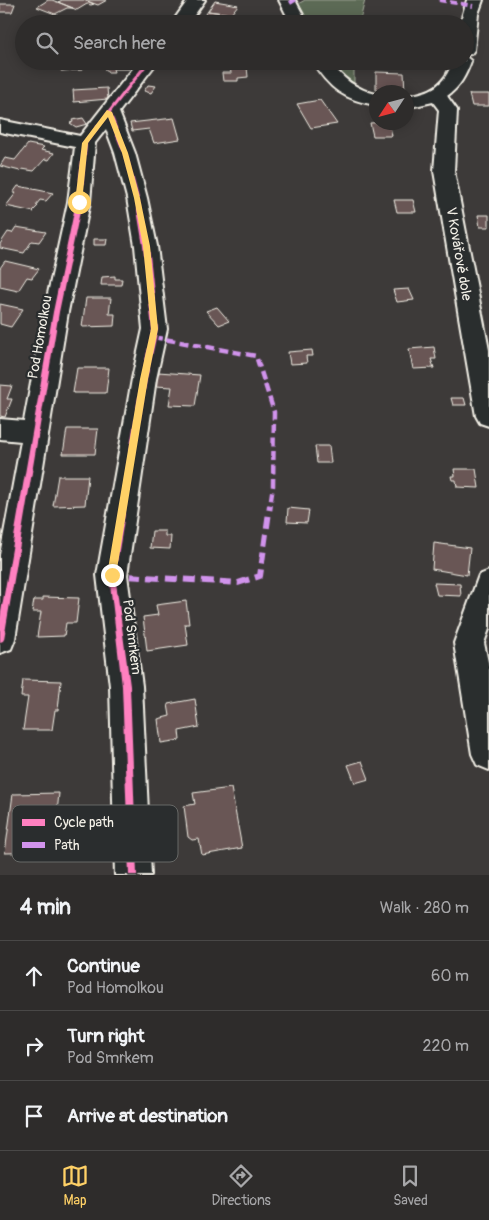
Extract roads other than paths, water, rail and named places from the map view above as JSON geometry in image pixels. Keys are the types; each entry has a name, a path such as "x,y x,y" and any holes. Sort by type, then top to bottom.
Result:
{"street":[{"path":"186,15 197,0"},
{"path":"287,0 295,15"},
{"path":"473,7 489,5"},
{"path":"0,126 85,143 142,70"},
{"path":"326,70 331,78 340,86 359,96 369,98"},
{"path":"414,100 437,96 454,80 458,70"},
{"name":"V Kovářově dole","path":"437,96 448,110 444,171 489,416"},
{"name":"Pod Smrkem","path":"109,112 125,153 137,198 146,246 155,329 144,379 112,575 126,686 130,805"},
{"name":"Pod Homolkou","path":"0,639 56,312 79,202 85,143"},
{"path":"0,429 36,432"},
{"path":"489,584 469,643 489,754"},
{"name":"Pod Smrkem","path":"133,862 133,875"}]}
